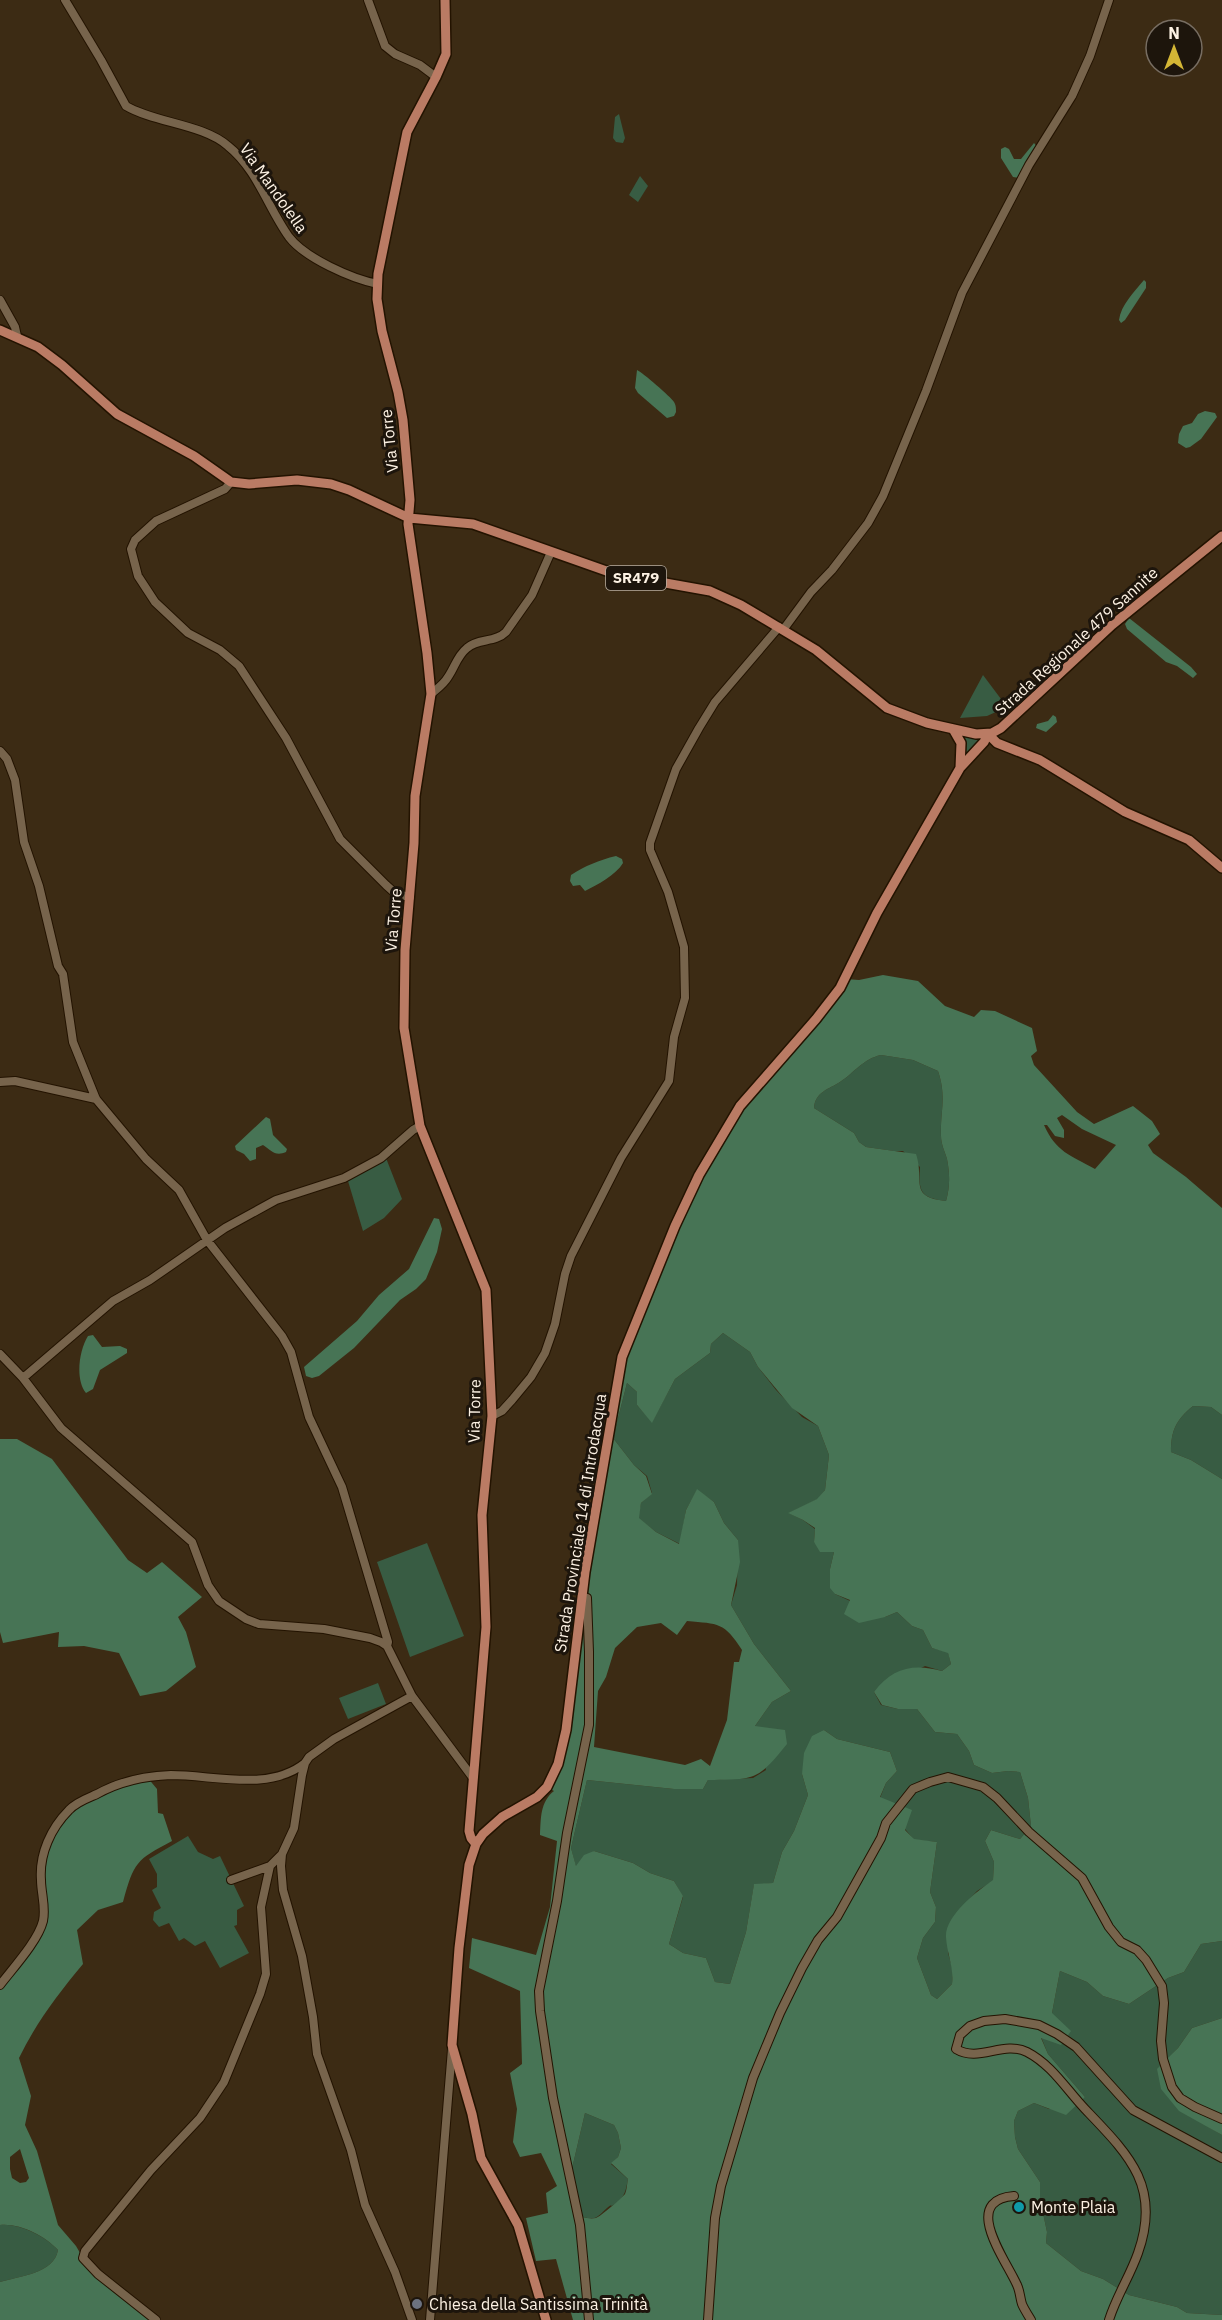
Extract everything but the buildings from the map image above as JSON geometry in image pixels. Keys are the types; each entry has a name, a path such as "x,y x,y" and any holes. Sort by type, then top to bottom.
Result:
{"main road":[{"name":"Via Torre","path":"446,0 446,54 407,132 377,299 403,420 410,500 409,518 431,694 415,796 405,950 404,1010 407,1049 420,1126 486,1290 492,1416 482,1515 486,1627 470,1835 476,1844"},
{"path":"0,330 17,336 49,355 117,414 194,456 231,482"},
{"name":"Strada Regionale 479 Sannite","path":"231,482 249,484 297,480 320,482 349,490 409,518 473,524 615,574 710,591 741,605 816,650 887,708 927,723 976,734 988,734 1001,728 1112,625 1222,536"},
{"path":"953,729 961,743 960,768"},
{"path":"988,734 997,743 1040,760 1125,812 1189,840 1222,868"},
{"name":"Strada Provinciale 14 di Introdacqua","path":"546,2320 518,2224 481,2158 472,2114 452,2045 467,1875 476,1844 489,1828 537,1797 547,1787 558,1764 566,1730 582,1597 622,1357 675,1226 699,1176 740,1106 840,988 877,913 960,768 984,742 988,734"}],"street":[{"name":"Via Mandolella","path":"64,0 126,106 187,127 224,143 244,165 290,238 299,247 331,266 378,284"},
{"path":"368,0 386,46 395,54 420,65 436,77"},
{"path":"492,1416 502,1411 512,1400 531,1377 545,1353 555,1324 571,1256 625,1151 669,1081 671,1052 685,998 684,947 668,891 650,850 650,843 676,769 716,702 832,570 868,523 883,496 927,391 962,293 1029,165 1072,96 1090,56 1110,0"},
{"path":"0,300 15,327 17,336"},
{"path":"231,482 225,489 156,521 135,540 131,549 138,576 154,602 188,633 220,650 238,666 286,738 334,831 396,894 410,897"},
{"path":"431,694 448,678 464,650 473,643 492,640 506,632 532,595 551,552"},
{"path":"0,751 7,759 15,780 24,842 39,886 58,966 63,974 73,1042 96,1099 146,1159 179,1190 207,1240 282,1336 291,1352 309,1418 342,1487 364,1557 388,1642 387,1646 412,1696 473,1778"},
{"path":"0,1082 15,1081 96,1099"},
{"path":"23,1378 113,1301 150,1280 240,1219 276,1200 344,1178 381,1158 420,1126"},
{"path":"0,1354 23,1378 61,1428 109,1473 192,1542 208,1585 219,1601 230,1610 259,1624 349,1633 370,1638 387,1646"},
{"path":"582,1597 586,1598 590,1661 589,1725 539,1991 553,2098 580,2225 589,2320"},
{"path":"0,1985 39,1930 44,1913 41,1881 42,1857 56,1826 75,1805 132,1779 170,1775 268,1778 297,1769 329,1743 412,1696"},
{"path":"231,1880 270,1866 282,1854 294,1828 305,1763"},
{"path":"708,2320 715,2218 753,2078 802,1968 818,1940 837,1917 886,1823 913,1790 930,1782 948,1778 983,1787 1029,1832 1082,1878 1109,1927 1121,1942 1137,1950 1146,1960 1162,1986 1164,2003 1161,2041 1163,2060 1172,2087 1180,2098 1222,2119"},
{"path":"282,1854 283,1890 302,1956 317,2054 351,2150 365,2205 395,2272 412,2320"},
{"path":"156,2320 98,2274 83,2258 85,2251 151,2170 200,2118 224,2082 266,1974 261,1907 270,1866"},
{"path":"1109,2320 1139,2251 1145,2225 1144,2193 1128,2156 1043,2063 1025,2051 1011,2049 993,2050 977,2055 963,2053 956,2049 960,2035 970,2026 984,2021 1005,2019 1039,2025 1057,2034 1076,2048 1133,2110 1222,2158"},
{"path":"430,2320 452,2045"},
{"path":"1014,2196 1002,2196 993,2202 988,2210 987,2221 1018,2287 1022,2305 1031,2320"}],"green space":[{"path":"619,114 625,138 623,143 616,142 613,138 615,117"},
{"path":"1034,143 1038,148 1020,178 1013,177 1001,158 1001,149 1005,147 1009,149 1014,159 1021,159"},
{"path":"640,176 648,186 638,202 629,195"},
{"path":"1144,280 1146,288 1121,323 1119,320 1122,309"},
{"path":"637,370 674,402 676,412 674,416 667,418 638,393 635,388"},
{"path":"1205,411 1215,413 1217,417 1201,439 1186,448 1178,443 1183,426 1192,423 1198,414"},
{"path":"1129,618 1197,674 1193,678 1177,666 1166,662 1127,629 1125,624"},
{"path":"983,675 1007,707 987,716 960,718"},
{"path":"1053,715 1057,722 1046,732 1036,728 1037,724 1048,721"},
{"path":"960,733 979,737 981,741 965,758 965,741"},
{"path":"616,856 622,859 623,863 606,879 585,891 580,885 573,886 570,881 571,875 592,864"},
{"path":"883,975 918,981 945,1006 974,1017 981,1010 995,1011 1032,1028 1037,1051 1031,1056 1034,1065 1077,1112 1094,1124 1133,1106 1152,1121 1160,1134 1148,1145 1153,1153 1186,1177 1222,1208 1222,1415 1211,1407 1193,1406 1182,1416 1176,1426 1171,1452 1191,1460 1222,1479 1222,1941 1201,1944 1184,1972 1168,1978 1129,2004 1103,1996 1087,1982 1060,1971 1052,2013 1071,2031 1061,2045 1041,2038 1048,2054 1085,2097 1066,2115 1034,2103 1018,2111 1014,2121 1018,2149 1040,2182 1040,2199 1047,2232 1046,2243 1081,2271 1103,2279 1129,2295 1177,2307 1187,2313 1222,2315 1222,2320 573,2320 556,2259 536,2261 526,2218 548,2213 546,2193 557,2186 541,2153 520,2157 513,2142 517,2109 510,2073 522,2064 520,1991 469,1968 472,1938 536,1955 550,1907 557,1841 540,1835 541,1817 546,1800 554,1791 547,1787 558,1764 618,1377 675,1226 740,1106 845,979 859,980","holes":["881,1055 913,1060 938,1071 943,1097 941,1139 949,1175 946,1201 934,1199 922,1191 916,1154 866,1147 859,1142 854,1133 814,1108 817,1098 823,1092","1062,1115 1082,1129 1116,1145 1095,1169 1065,1152 1054,1141 1044,1125 1047,1125 1055,1136 1064,1138 1064,1130 1057,1118","723,1333 750,1352 758,1367 792,1408 818,1426 829,1455 825,1490 817,1499 788,1513 815,1528 814,1542 820,1552 834,1552 830,1569 830,1588 835,1594 850,1600 844,1614 859,1623 897,1612 912,1626 923,1630 932,1648 948,1653 951,1664 942,1671 912,1668 888,1677 874,1692 882,1705 898,1709 917,1709 935,1732 957,1734 969,1751 974,1765 992,1773 1020,1772 1028,1798 1031,1826 1020,1839 991,1830 985,1841 994,1862 993,1880 963,1905 947,1929 952,1984 937,1999 931,1995 917,1958 923,1938 935,1922 936,1907 930,1892 937,1842 914,1839 905,1830 912,1810 880,1797 886,1783 897,1771 890,1752 837,1739 824,1730 812,1736 804,1753 802,1774 808,1795 794,1831 782,1852 773,1883 754,1884 746,1932 730,1984 715,1982 706,1958 683,1953 669,1944 683,1896 674,1881 650,1873 633,1863 594,1851 584,1855 576,1866 571,1848 587,1780 674,1789 703,1789 708,1780 754,1776 769,1765 787,1744 785,1730 755,1726 772,1702 791,1691 754,1644 731,1605 740,1562 738,1540 724,1523 714,1502 697,1489 686,1510 679,1544 656,1532 639,1518 641,1503 652,1494 646,1476 634,1465 613,1438 627,1383 637,1392 637,1405 652,1423 675,1379 710,1353 711,1344","687,1621 714,1624 725,1629 742,1650 739,1662 734,1662 727,1720 710,1766 701,1759 685,1765 594,1747 598,1691 606,1677 615,1648 637,1627 661,1623 677,1635","585,2113 614,2125 621,2148 618,2157 611,2163 628,2179 625,2194 606,2211 594,2218 582,2217 576,2186 570,2177"]},
{"path":"881,1055 913,1060 938,1071 943,1097 941,1139 949,1175 946,1201 926,1196 921,1188 920,1167 903,1151 866,1147 859,1142 854,1133 814,1108 817,1098 823,1092 864,1063"},
{"path":"266,1117 270,1119 273,1135 287,1149 286,1152 276,1153 263,1145 256,1148 256,1159 250,1161 236,1150 235,1146"},
{"path":"386,1158 402,1199 384,1218 363,1231 348,1181"},
{"path":"434,1218 439,1219 442,1229 437,1252 426,1279 400,1300 354,1348 319,1376 312,1378 306,1376 304,1367 357,1321 379,1295 409,1269"},
{"path":"723,1333 750,1352 758,1367 776,1390 802,1417 818,1426 829,1455 825,1490 818,1499 789,1513 815,1529 814,1542 834,1552 830,1569 835,1594 885,1617 897,1612 912,1626 923,1630 932,1648 948,1652 951,1664 942,1671 925,1666 874,1692 881,1705 898,1709 917,1709 935,1732 957,1734 969,1751 974,1765 992,1773 1020,1772 1028,1798 1031,1826 1020,1839 991,1830 985,1841 994,1862 993,1881 977,1891 965,1904 948,1953 953,1970 952,1984 937,1999 931,1995 917,1958 923,1938 935,1922 936,1907 930,1892 937,1842 914,1840 880,1798 886,1783 897,1771 890,1752 837,1739 824,1730 802,1774 808,1795 794,1831 782,1852 773,1883 754,1885 746,1932 730,1984 715,1982 706,1958 683,1953 669,1944 683,1897 674,1881 650,1873 633,1863 594,1851 576,1867 571,1848 587,1780 674,1789 703,1789 708,1780 753,1778 766,1770 755,1726 772,1702 791,1691 754,1644 731,1605 737,1585 738,1540 724,1523 714,1502 697,1490 686,1510 680,1544 656,1532 638,1518 641,1503 652,1493 647,1476 634,1465 613,1438 627,1383 637,1392 637,1405 652,1422 675,1379 710,1353 711,1344"},
{"path":"93,1335 102,1347 120,1346 127,1349 127,1353 100,1370 93,1389 86,1393 79,1373 85,1342 88,1336"},
{"path":"1193,1406 1211,1407 1222,1415 1222,1479 1191,1460 1171,1452 1176,1426 1182,1416"},
{"path":"0,1439 17,1439 52,1459 128,1560 147,1573 162,1562 202,1597 178,1617 186,1632 196,1667 166,1691 140,1696 119,1653 84,1646 58,1647 59,1632 3,1643 0,1632"},
{"path":"427,1543 464,1636 410,1657 377,1562"},
{"path":"378,1683 386,1704 348,1719 339,1698"},
{"path":"147,1777 157,1789 158,1813 163,1814 172,1841 151,1853 138,1864 130,1878 123,1902 98,1910 77,1930 83,1964 48,2009 19,2058 31,2096 25,2125 37,2151 58,2225 83,2258 156,2320 0,2320 0,2282 43,2269 55,2258 58,2250 46,2240 24,2228 0,2225 0,1985 42,1923 41,1881 50,1837 75,1805","holes":["20,2149 29,2178 26,2182 20,2183 12,2178 10,2157"]},
{"path":"188,1836 198,1852 213,1859 220,1856 244,1906 237,1910 237,1925 234,1926 249,1953 220,1968 205,1941 195,1946 184,1938 179,1941 169,1923 159,1927 153,1920 154,1912 161,1908 152,1890 157,1887 157,1874 149,1859"},
{"path":"1222,1941 1222,2018 1192,2028 1158,2070 1207,2126 1222,2135 1222,2315 1187,2313 1177,2307 1129,2295 1103,2279 1081,2271 1046,2243 1047,2232 1040,2199 1040,2182 1018,2149 1014,2121 1018,2111 1034,2103 1049,2109 1085,2097 1048,2054 1041,2037 1052,2013 1060,1971 1087,1982 1103,1996 1129,2004 1168,1978 1184,1972 1201,1944"},
{"path":"1222,2018 1222,2135 1179,2111 1161,2089 1157,2069 1178,2048 1192,2028"},
{"path":"585,2113 614,2125 621,2148 618,2157 611,2164 628,2179 621,2199 594,2218 582,2217 570,2177"},
{"path":"0,2225 23,2228 39,2235 58,2250 55,2258 35,2273 0,2282"}],"place":[{"name":"Monte Plaia","path":"1019,2207"},
{"name":"Chiesa della Santissima Trinità","path":"417,2304"}]}
